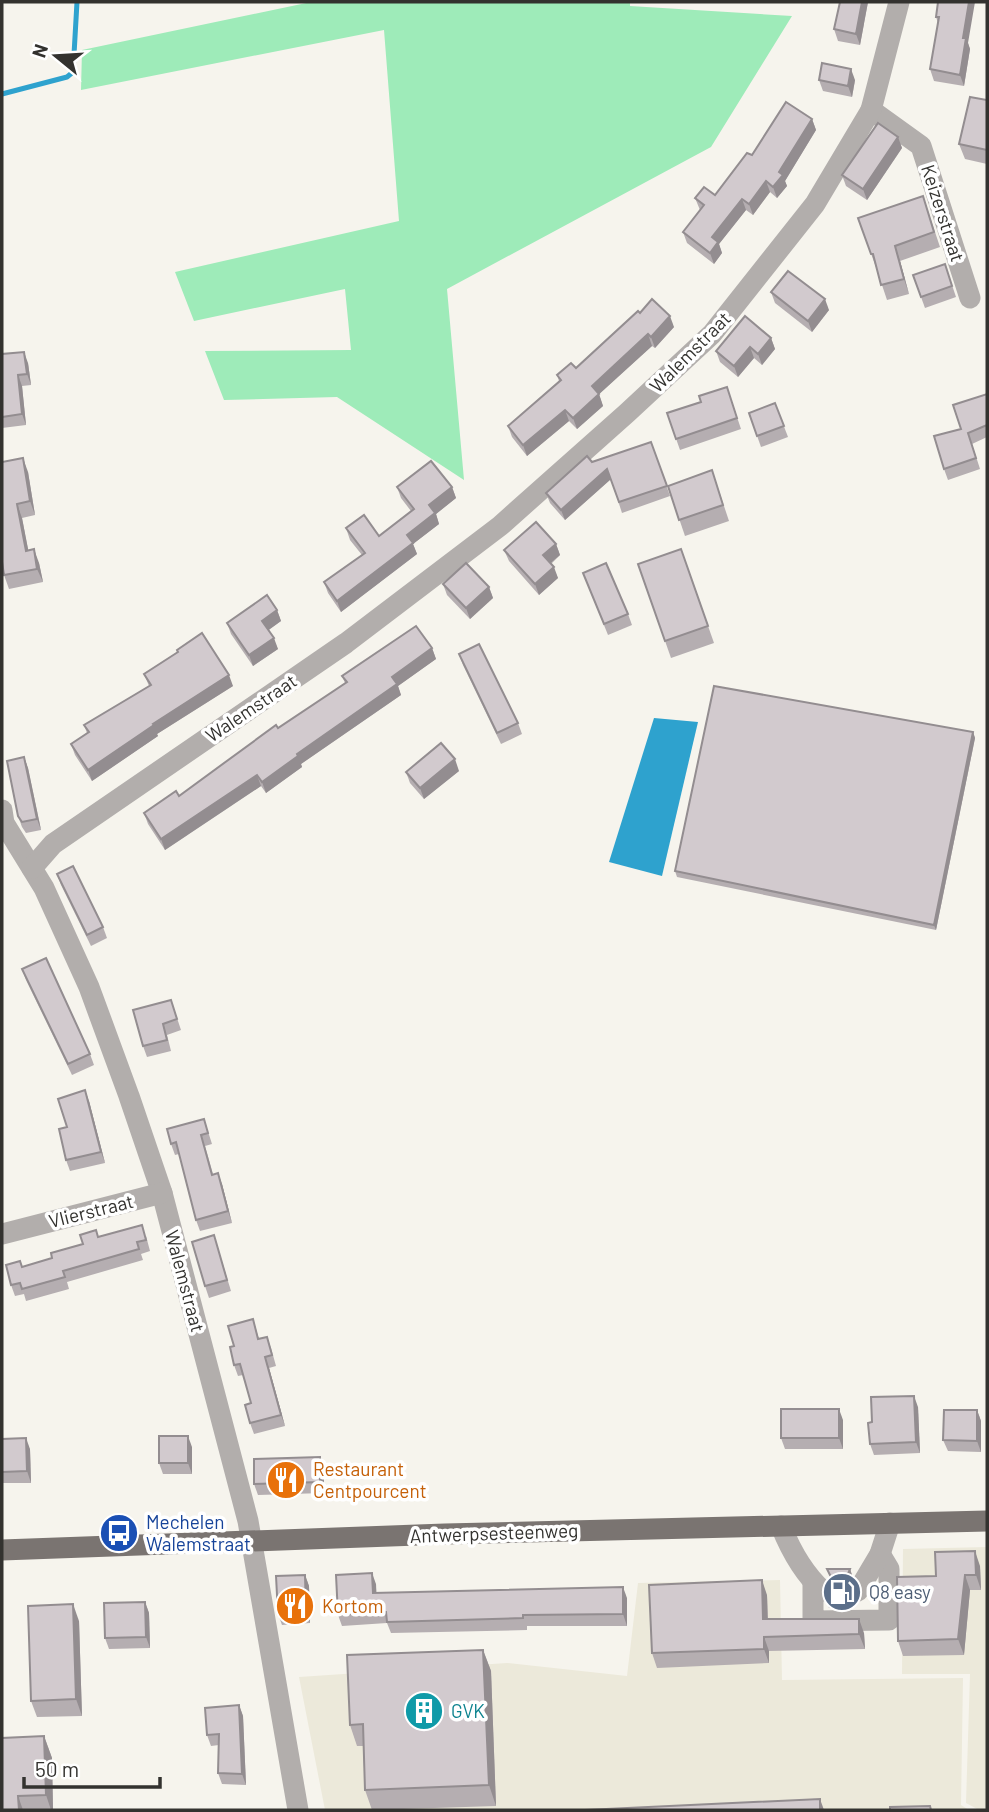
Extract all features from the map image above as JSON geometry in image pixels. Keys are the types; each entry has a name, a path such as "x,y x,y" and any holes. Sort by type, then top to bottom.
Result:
{"main road":[{"name":"Antwerpsesteenweg","path":"2,1550 987,1521"}],"street":[{"name":"Walemstraat","path":"298,1810 251,1542 211,1376 162,1193 89,987 44,888 32,868 53,844 346,643 500,526 712,334 815,204 871,110 899,2"},
{"name":"Keizerstraat","path":"871,110 921,146 971,298"},
{"path":"2,810 4,823 32,868"},
{"name":"Vlierstraat","path":"8,1228 162,1193"},
{"path":"858,1591 880,1554 890,1523"},
{"path":"781,1526 791,1550 819,1587 813,1620 889,1620 888,1569 880,1554"}],"shaded area":[{"path":"987,1547 987,1810 979,1810 966,1803 970,1674 902,1674 903,1549"},
{"path":"780,1580 782,1680 963,1678 961,1805 969,1810 325,1810 299,1677 507,1663 627,1676 638,1583"}],"green space":[{"path":"311,2 630,2 630,6 792,16 711,147 447,289 464,480 337,397 224,400 205,351 351,350 345,289 194,321 175,272 399,221 384,30 81,90 82,50"}],"water":[{"path":"654,718 698,722 662,876 609,862"}],"building":[{"path":"840,2 862,2 856,34 834,29"},
{"path":"938,2 969,2 960,75 930,69 939,17 936,17"},
{"path":"822,63 851,69 848,86 819,80"},
{"path":"970,97 987,100 987,150 959,144"},
{"path":"786,102 812,119 779,172 783,175 773,187 766,181 749,204 742,199 712,237 718,242 710,253 683,232 704,205 695,198 704,187 715,195 747,153 752,155"},
{"path":"878,123 898,137 863,189 842,175"},
{"path":"923,196 934,232 895,246 904,279 881,285 873,254 858,218"},
{"path":"945,264 952,286 921,297 913,275"},
{"path":"788,271 825,299 808,321 771,292"},
{"path":"652,299 670,316 651,337 648,334 592,386 599,394 573,418 565,410 523,445 508,426 561,380 557,375 571,363 576,368 638,311 640,313"},
{"path":"745,316 771,338 758,354 750,347 734,366 716,351"},
{"path":"24,352 27,374 18,375 22,414 2,417 2,354"},
{"path":"727,387 737,418 676,439 667,413 701,402 699,396"},
{"path":"987,394 987,425 968,433 976,458 944,469 934,436 961,429 953,405"},
{"path":"775,403 784,426 757,436 749,413"},
{"path":"651,442 667,486 619,502 607,469 561,510 546,493 587,456 592,462"},
{"path":"23,458 30,501 17,504 26,551 34,549 37,569 4,575 2,462"},
{"path":"431,461 452,487 429,505 435,513 407,535 413,543 337,601 324,582 365,553 346,528 364,515 379,536 414,509 397,487"},
{"path":"712,470 723,505 679,520 668,486"},
{"path":"536,522 556,544 543,555 554,567 535,584 504,550"},
{"path":"681,549 708,626 665,641 638,564"},
{"path":"466,563 489,587 466,608 443,584"},
{"path":"606,563 628,614 604,624 583,573"},
{"path":"267,595 277,610 262,621 274,638 249,655 227,623"},
{"path":"416,626 432,648 392,677 397,684 262,782 257,775 161,839 144,813 176,791 179,796 276,725 278,728 347,682 342,676"},
{"path":"202,633 229,675 88,770 71,744 89,732 84,725 151,685 144,674"},
{"path":"479,644 518,723 497,733 459,654"},
{"path":"714,686 973,732 934,925 675,871"},
{"path":"441,743 455,759 420,788 406,772"},
{"path":"24,757 37,819 22,822 18,816 7,761"},
{"path":"73,866 103,927 87,935 57,874"},
{"path":"46,958 90,1054 68,1064 22,969"},
{"path":"171,1000 177,1019 163,1024 167,1040 143,1046 133,1010"},
{"path":"85,1090 101,1152 66,1160 59,1129 67,1127 58,1099"},
{"path":"204,1119 208,1133 201,1135 212,1175 218,1173 228,1211 196,1220 176,1142 171,1144 167,1129"},
{"path":"142,1225 146,1240 137,1242 139,1249 63,1271 65,1277 22,1289 20,1283 11,1285 6,1265 20,1261 22,1267 52,1258 51,1253 83,1244 80,1235 96,1230 98,1237"},
{"path":"214,1235 227,1280 205,1286 192,1242"},
{"path":"253,1319 258,1339 267,1337 272,1355 265,1357 281,1415 250,1423 245,1405 251,1403 240,1364 234,1365 230,1347 234,1346 228,1326"},
{"path":"914,1396 916,1442 870,1444 868,1423 872,1422 871,1397"},
{"path":"781,1409 839,1409 839,1438 781,1438"},
{"path":"944,1410 977,1410 977,1441 943,1440"},
{"path":"159,1436 188,1436 188,1463 159,1463"},
{"path":"26,1438 27,1471 2,1472 2,1439"},
{"path":"320,1457 320,1482 254,1484 254,1459"},
{"path":"975,1551 976,1575 965,1575 958,1639 898,1641 897,1577 936,1576 935,1552"},
{"path":"827,1569 850,1569 843,1586 852,1602 827,1602 827,1596 834,1588"},
{"path":"372,1573 373,1593 623,1587 623,1614 523,1615 523,1618 387,1622 386,1612 338,1615 336,1575"},
{"path":"305,1575 306,1612 278,1614 276,1576"},
{"path":"762,1580 763,1619 859,1619 859,1634 764,1637 764,1649 652,1653 649,1585"},
{"path":"145,1602 146,1637 105,1638 104,1603"},
{"path":"73,1604 76,1699 31,1701 28,1606"},
{"name":"GVK","path":"483,1650 489,1785 365,1790 363,1724 350,1725 347,1655"},
{"path":"239,1705 242,1774 218,1773 219,1734 207,1735 205,1708"},
{"path":"44,1736 46,1795 18,1796 19,1810 2,1810 2,1738"},
{"path":"820,1799 820,1810 585,1810"},
{"path":"930,1806 931,1810 890,1810 890,1807"}],"waterway":[{"path":"2,94 67,77 73,72 77,2"}],"place":[{"name":"Restaurant Centpourcent","path":"286,1480"},
{"name":"Mechelen Walemstraat","path":"119,1533"},
{"name":"Q8 easy","path":"842,1592"},
{"name":"Kortom","path":"295,1606"},
{"name":"GVK","path":"424,1711"}]}
